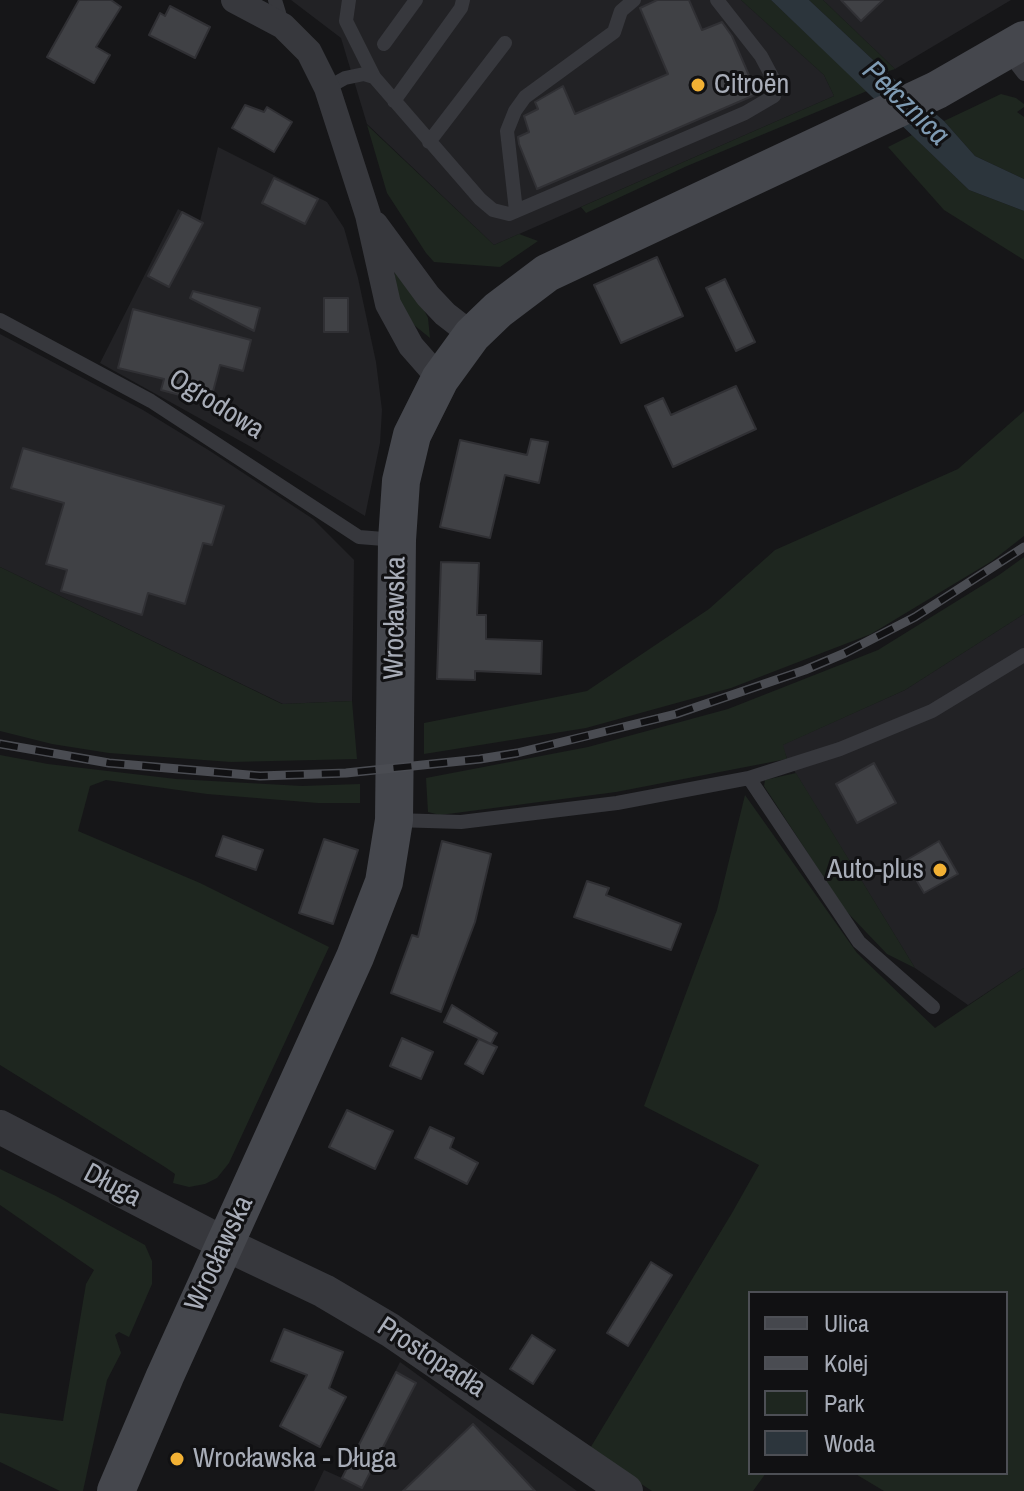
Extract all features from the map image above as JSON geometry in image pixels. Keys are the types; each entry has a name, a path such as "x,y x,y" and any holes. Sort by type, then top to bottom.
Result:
{"main road":[{"name":"Wrocławska","path":"116,1491 375,908 389,859 394,820 397,540 401,481 406,455 425,404 440,379 472,335 498,310 547,273 1018,55"}],"street":[{"path":"234,0 283,26 309,52 327,88 368,215 388,304 411,346 440,379"},
{"path":"368,215 428,296 472,335"},
{"name":"Długa","path":"0,1127 225,1244"},
{"name":"Prostopadła","path":"225,1244 324,1291 387,1328 626,1491"}],"lane":[{"path":"275,0 283,26"},
{"path":"349,0 346,21 374,77 480,199 493,210 509,214 745,113 774,96 777,86 761,56 717,0"},
{"path":"384,44 416,0"},
{"path":"394,101 461,8 463,0"},
{"path":"516,211 507,131 515,111 525,97 614,32 621,11 634,0"},
{"path":"429,142 505,43"},
{"path":"327,88 345,78 364,74 374,77"},
{"name":"Ogrodowa","path":"0,320 151,401 359,537 397,540"},
{"path":"394,820 477,820 617,803 749,778 840,749 932,711 1024,655"},
{"path":"749,778 859,942 933,1007"}],"shaded area":[{"path":"291,0 741,0 824,75 834,96 494,245 367,124 341,38"},
{"path":"823,0 1011,0 895,69"},
{"path":"218,147 327,202 344,228 376,362 382,410 380,443 365,516 253,448 100,363 178,209 200,221"},
{"path":"0,334 143,410 210,451 313,519 354,560 352,701 283,704 0,567"},
{"name":"Auto-plus","path":"1024,614 1024,968 968,1005 915,968 787,759 782,745 905,690"},
{"path":"400,1362 577,1491 314,1491 324,1470 342,1478"}],"green space":[{"path":"741,0 771,0 867,91 687,166 586,213 581,207 834,96 824,75"},
{"path":"809,0 823,0 895,69 886,72"},
{"path":"1001,94 1024,104 1017,112 1024,117 1024,179 975,156 944,121"},
{"path":"367,125 494,245 519,234 538,241 500,267 434,262 387,193"},
{"path":"912,135 969,190 1024,211 1024,260 944,210 888,147"},
{"path":"394,269 415,292 428,318 430,338 414,325 398,300"},
{"path":"1024,411 1024,536 992,561 871,634 731,688 586,728 424,754 424,723 587,691 709,609 775,550 958,469"},
{"path":"1024,557 1024,614 905,690 783,745 787,759 616,792 440,815 428,812 426,778 588,747 728,709 878,650"},
{"path":"0,567 282,704 352,701 357,759 231,762 109,753 52,744 0,731"},
{"path":"0,755 48,764 176,779 302,786 360,784 360,803 318,803 207,794 106,780 90,786 78,831 200,883 329,947 229,1163 217,1178 205,1184 189,1187 173,1183 175,1174 165,1167 0,1065"},
{"path":"796,773 915,968 887,954 845,910 764,786 765,780"},
{"path":"745,795 857,953 935,1028 1024,968 1024,1491 884,1491 857,1475 1008,1475 1008,1291 748,1291 748,1475 765,1475 753,1491 652,1491 589,1450 759,1165 644,1106 717,910"},
{"path":"0,1169 145,1245 152,1261 152,1284 129,1337 119,1332 115,1335 121,1353 107,1380 83,1491 60,1491 0,1462 0,1413 63,1421 86,1284 94,1270 0,1205"}],"water":[{"name":"Pełcznica","path":"771,0 809,0 944,121 975,156 1024,179 1024,211 969,190"}],"building":[{"path":"79,0 111,0 121,7 96,47 110,55 94,83 47,57"},
{"name":"Citroën","path":"657,0 689,0 702,30 722,22 732,36 757,94 537,189 519,144 518,137 529,132 524,116 538,109 535,102 563,86 575,114 668,74 640,8"},
{"path":"841,0 883,0 861,21"},
{"path":"170,6 210,27 195,58 149,35 160,13 165,16"},
{"path":"245,105 264,112 267,107 292,122 274,152 232,128"},
{"path":"274,178 318,199 305,224 262,203"},
{"path":"182,212 203,223 169,287 148,276"},
{"path":"657,257 683,316 621,343 594,285"},
{"path":"725,279 755,342 736,351 706,288"},
{"path":"193,291 260,308 254,331 190,298"},
{"path":"324,298 348,298 348,332 324,332"},
{"path":"133,309 251,340 243,371 220,365 210,403 161,390 164,379 118,368"},
{"path":"736,386 756,429 673,467 645,406 663,398 671,415"},
{"path":"531,439 548,442 539,483 505,475 490,538 440,527 460,440 527,455"},
{"path":"23,448 224,506 212,545 203,543 185,604 148,593 142,615 61,591 67,570 46,564 64,503 11,488"},
{"path":"441,562 479,563 477,615 486,615 486,639 542,641 541,674 475,671 475,680 437,679"},
{"path":"874,763 896,803 857,823 836,784"},
{"path":"223,836 263,850 256,870 216,856"},
{"path":"324,839 358,850 333,924 299,913"},
{"path":"442,841 491,854 475,922 441,1012 391,993 412,935 418,937"},
{"path":"939,841 958,874 924,893 905,861"},
{"path":"587,881 609,888 606,895 681,924 671,950 574,917"},
{"path":"452,1005 497,1033 491,1044 444,1022"},
{"path":"402,1038 433,1052 421,1079 390,1066"},
{"path":"479,1039 497,1047 483,1074 465,1064"},
{"path":"347,1110 393,1131 375,1169 329,1147"},
{"path":"430,1127 454,1138 450,1148 478,1163 467,1184 415,1158"},
{"path":"651,1262 672,1275 628,1346 607,1333"},
{"path":"284,1329 343,1352 329,1388 346,1397 320,1447 280,1426 307,1375 271,1361"},
{"path":"532,1335 555,1350 533,1384 510,1369"},
{"path":"396,1372 416,1383 362,1488 342,1478"},
{"path":"473,1424 535,1491 403,1491"}],"railway":[{"path":"0,744 109,763 260,776 346,773 517,753 676,714 805,670 915,617 1024,547"}],"place":[{"name":"Citroën","path":"698,85"},
{"name":"Auto-plus","path":"940,870"},
{"name":"Wrocławska - Długa","path":"177,1459"}]}
